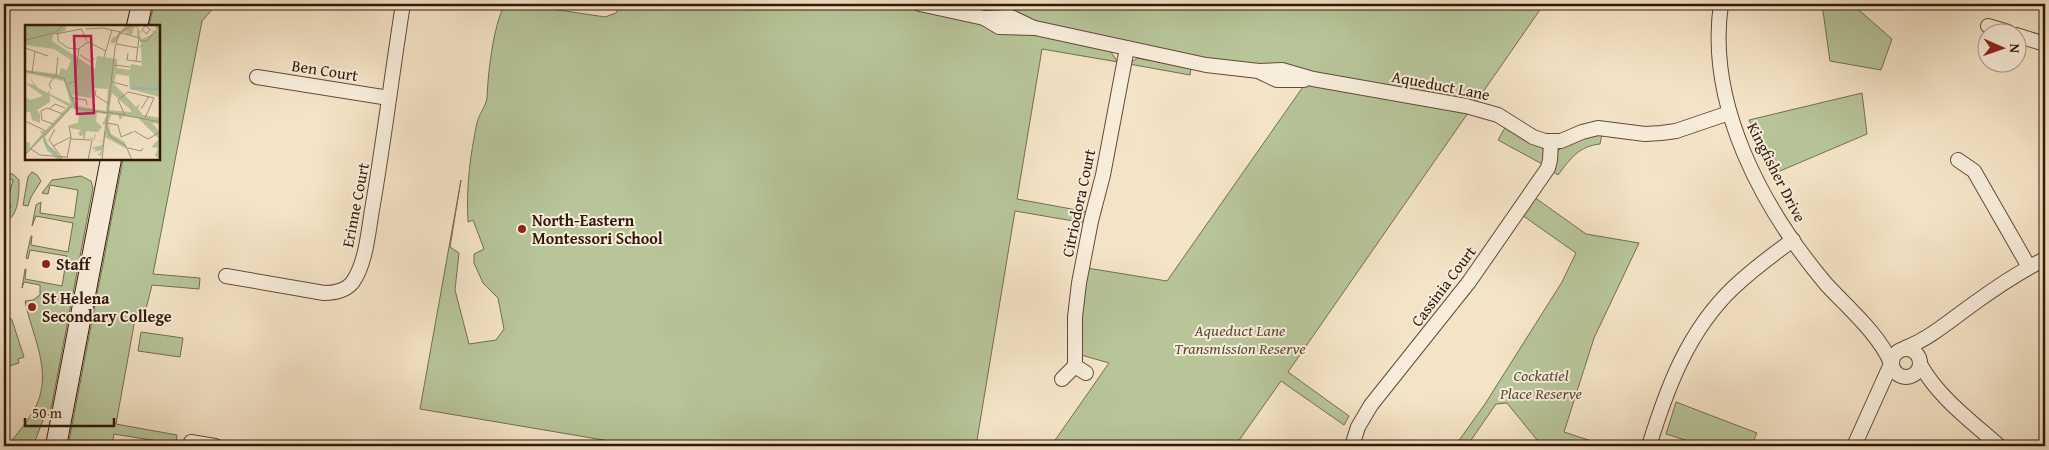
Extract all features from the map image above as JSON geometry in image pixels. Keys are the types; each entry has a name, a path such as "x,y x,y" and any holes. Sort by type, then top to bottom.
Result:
{"main road":[{"path":"137,5 137,25"},
{"path":"56,446 111,160"}],"street":[{"name":"Erinne Court","path":"226,276 324,293 340,291 352,283 360,265 368,235 384,146 388,98 403,4"},
{"name":"Aqueduct Lane","path":"920,4 984,18 999,27 1035,28 1206,65 1260,71 1282,70 1313,79 1472,107 1498,116 1533,137 1551,142"},
{"name":"Kingfisher Drive","path":"1722,4 1718,32 1724,95 1729,114 1754,172 1793,240 1826,283 1868,329 1886,352 1891,364"},
{"path":"2026,38 2045,44"},
{"name":"Citriodora Court","path":"1062,379 1081,370 1075,318 1079,283 1091,221 1103,174 1127,48"},
{"name":"Ben Court","path":"257,77 388,98"},
{"path":"1551,142 1598,128 1645,134 1661,133 1729,114"},
{"name":"Cassinia Court","path":"1352,446 1358,427 1371,405 1469,282 1548,168 1551,142"},
{"path":"1958,160 1974,171 2029,268"},
{"path":"1649,446 1673,377 1699,329 1732,289 1793,240"},
{"path":"1854,446 1895,354 1942,327 1976,302 2045,259"},
{"path":"1873,404 1896,382 1918,371 1923,350 1942,327"},
{"name":"Kingfisher Drive","path":"1868,329 1904,349"},
{"path":"1904,349 1913,350 1926,375 1944,396 1999,446"},
{"path":"1891,364 1894,372 1925,385 1944,396"},
{"path":"191,440 215,446"}],"green space":[{"path":"154,4 217,4 202,21 153,274 200,278 199,289 152,285 146,309 137,308 116,424 177,435 176,444 114,434 112,446 68,446 123,160 160,160 160,25 149,25"},
{"path":"505,4 519,4 605,17 616,13 621,4 894,4 1110,51 1118,62 1042,49 1017,199 1088,212 1085,223 1015,211 976,446 639,446 420,409 461,180 450,247 459,253 455,290 469,344 496,340 504,329 498,298 483,283 474,263 474,254 484,249 473,220 468,222 468,197 469,172 475,135 478,120 486,101 494,37"},
{"path":"948,4 1544,4 1476,102 1261,66 1220,62"},
{"path":"1822,4 1852,4 1892,39 1881,70 1830,61"},
{"path":"1137,58 1191,68 1190,75 1129,64"},
{"name":"Aqueduct Lane Transmission Reserve","path":"1305,84 1468,113 1288,372 1349,416 1344,425 1281,381 1235,446 1051,446 1109,363 1081,355 1080,328 1087,268 1167,281"},
{"path":"1862,93 1867,134 1773,174 1749,120"},
{"path":"1506,126 1542,148 1544,151 1544,165 1498,140"},
{"path":"1602,134 1600,144 1581,150 1558,175 1552,171 1557,153 1561,147 1578,139"},
{"path":"32,172 41,181 28,206 23,205 28,177"},
{"path":"4,173 13,174 19,180 16,208 12,217 8,220 4,218 4,207 10,209 11,205 4,201 4,199 8,199 13,180 4,177"},
{"path":"81,176 91,181 93,188 52,404 49,415 45,415 33,446 8,446 34,410 41,391 42,365 25,301 33,300 40,295 40,285 24,282 22,288 25,269 25,279 62,286 67,256 30,250 28,259 26,258 31,236 31,245 68,252 73,223 36,216 32,226 36,205 41,202 40,213 74,218 78,190 50,185 48,194 42,193 52,180"},
{"name":"Cockatiel Place Reserve","path":"1534,197 1586,234 1639,243 1594,338 1564,432 1607,446 1542,446 1507,403 1496,404 1467,446 1455,446 1485,404 1562,282 1576,253 1522,215"},
{"path":"7,314 12,320 24,357 18,359 19,363 9,366 4,352 4,315"},
{"path":"141,332 183,338 180,357 138,351"},
{"path":"1676,402 1757,433 1751,446 1704,446 1666,434"}],"place":[{"name":"North-Eastern Montessori School","path":"522,229"},
{"name":"Staff","path":"46,264"},
{"name":"St Helena Secondary College","path":"32,307"}]}
